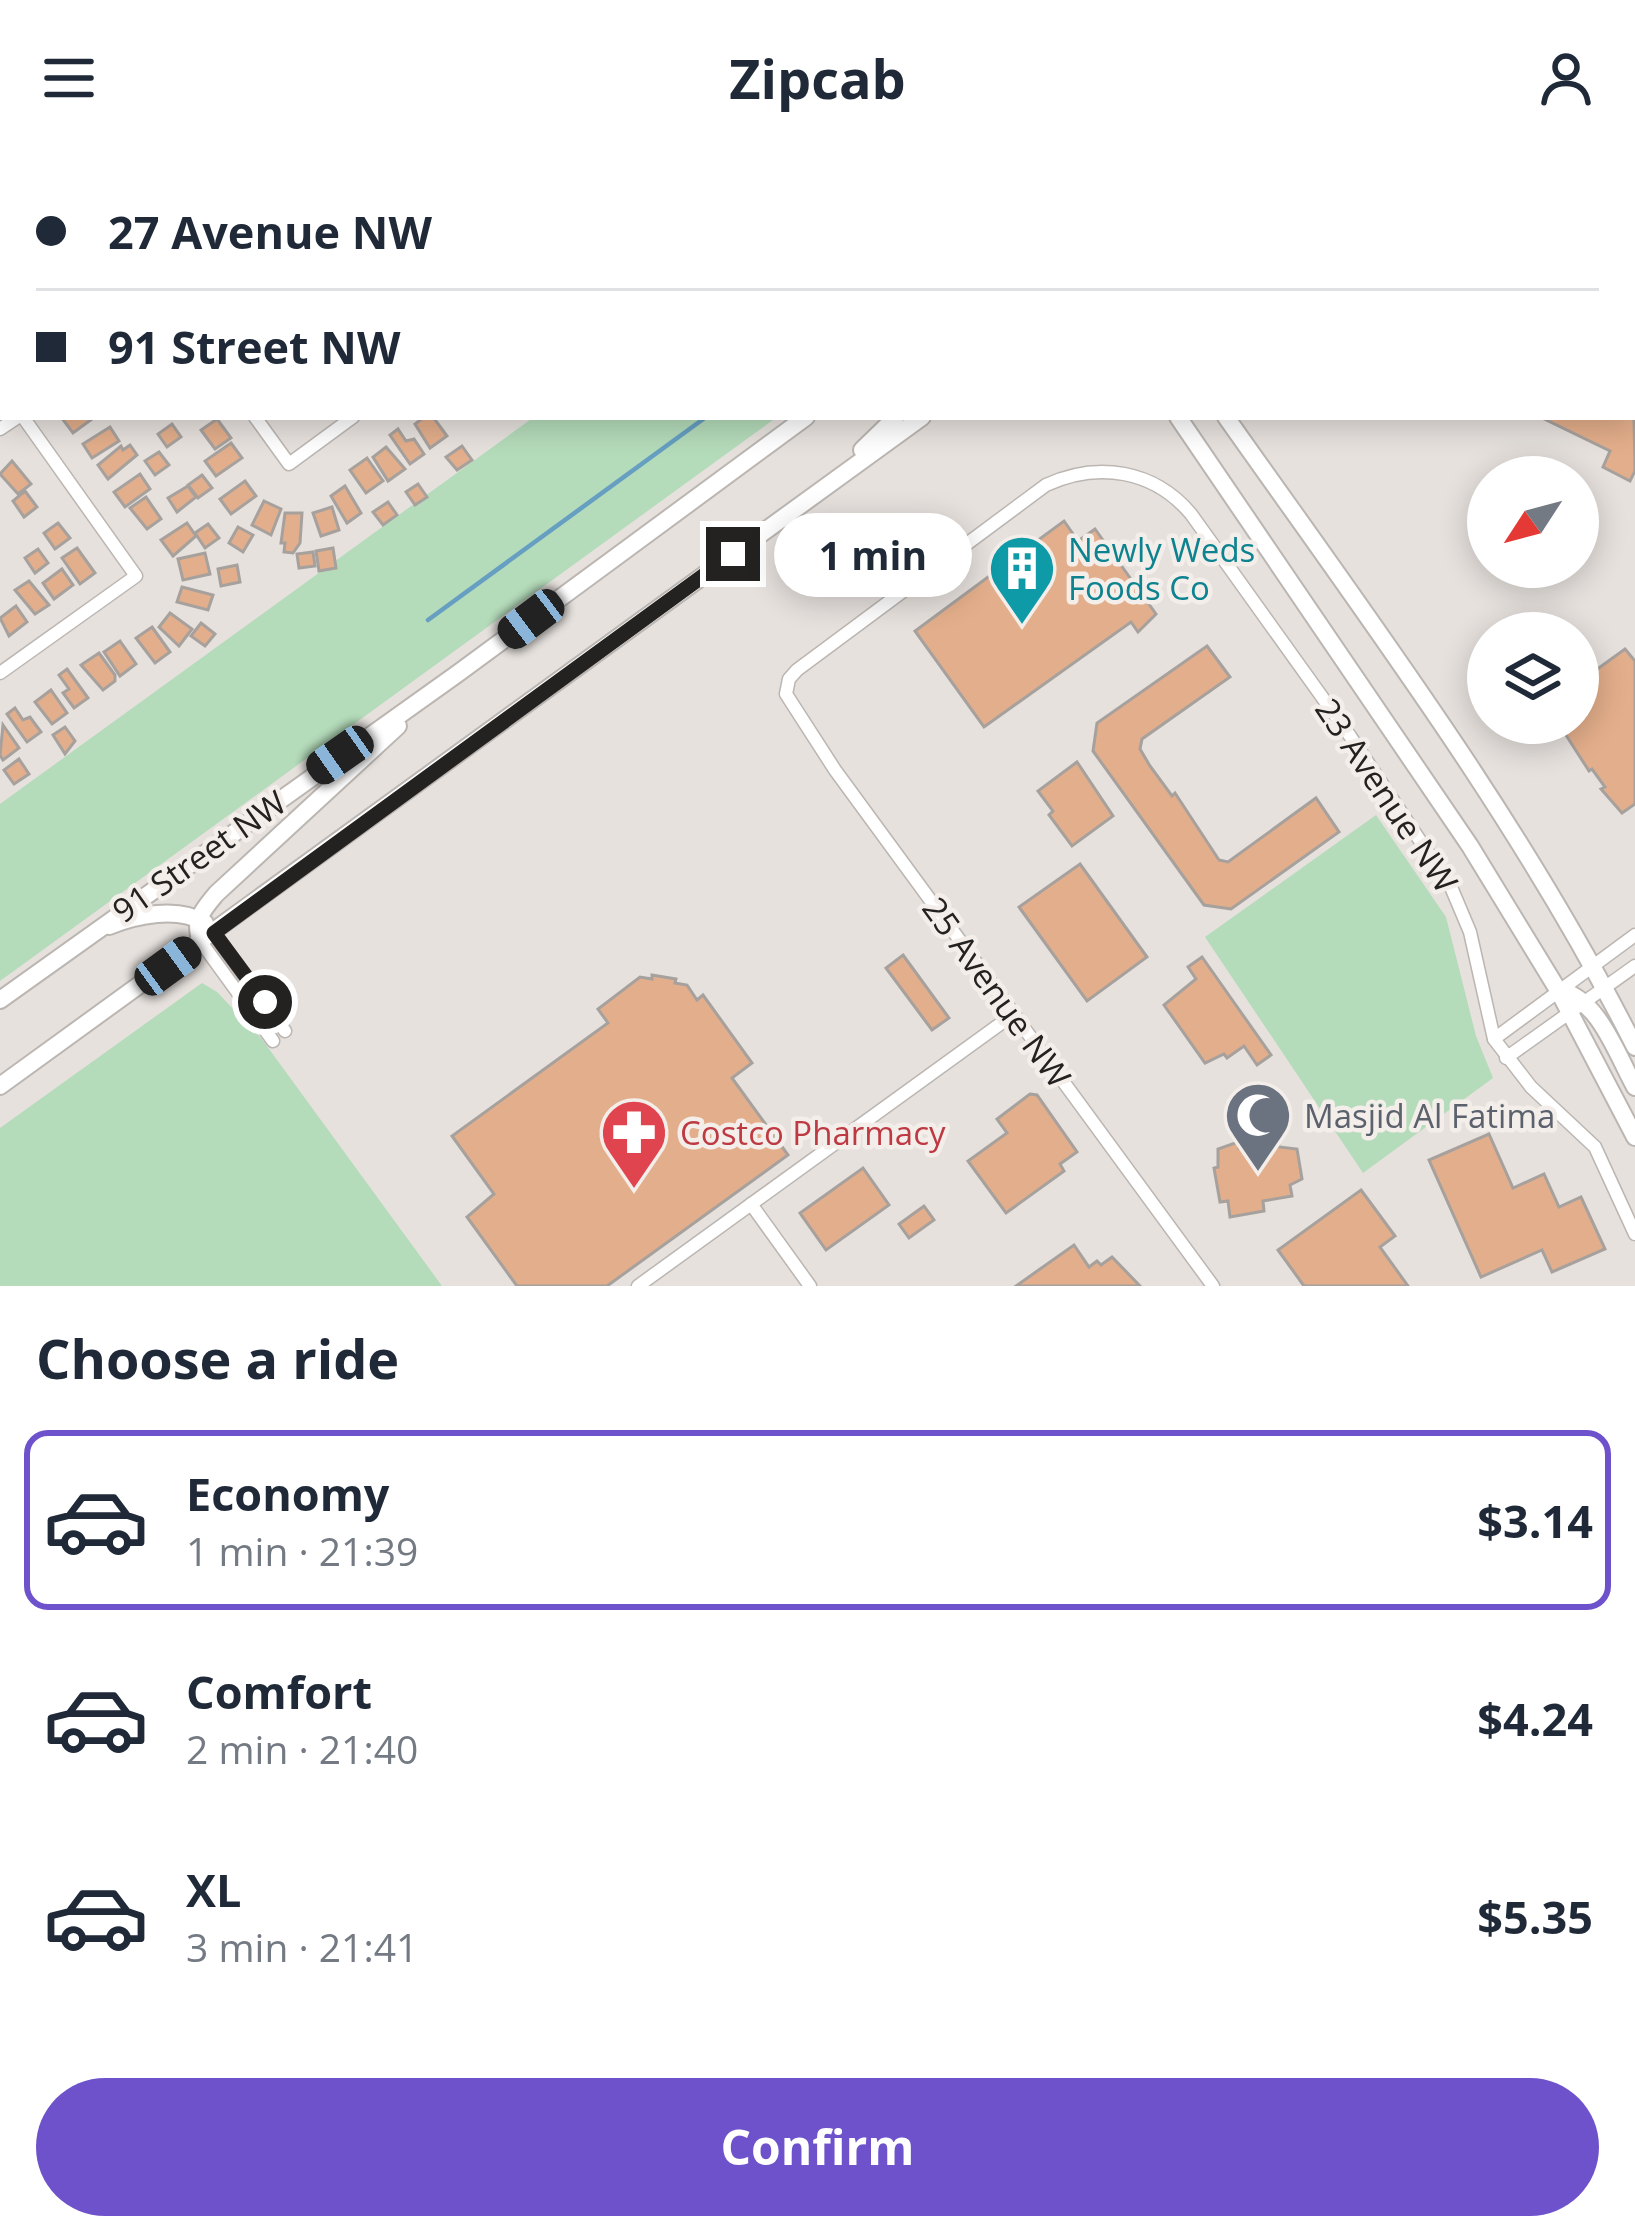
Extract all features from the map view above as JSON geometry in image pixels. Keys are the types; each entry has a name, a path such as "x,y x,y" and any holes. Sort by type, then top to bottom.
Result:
{"main road":[{"name":"91 Street NW","path":"0,1000 457,674 802,420"},
{"path":"819,492 893,420"},
{"name":"91 Street NW","path":"0,1086 918,420"},
{"name":"23 Avenue NW","path":"1180,420 1470,846 1558,990 1588,999 1635,1047"},
{"path":"1219,420 1282,496"},
{"name":"23 Avenue NW","path":"1228,420 1514,831 1588,969 1588,999 1635,1137"},
{"path":"198,918 216,894 457,674"},
{"path":"50,962 106,927 127,920 164,914 198,918"},
{"path":"198,918 207,938"},
{"path":"1588,999 1635,1088"}],"street":[{"path":"0,673 136,576 23,420"},
{"path":"257,420 290,464 349,420"},
{"name":"23 Avenue NW","path":"786,694 797,670 1046,484 1073,473 1105,470 1145,479 1178,498 1376,774 1463,909 1494,1039 1506,1058 1595,1147 1635,1234"},
{"name":"25 Avenue NW","path":"786,694 790,707 835,770 1213,1286"},
{"path":"1494,1039 1635,935"},
{"path":"207,938 285,1031"},
{"path":"207,938 273,1041"},
{"path":"1506,1058 1635,966"},
{"path":"638,1286 1014,1014"},
{"path":"752,1204 810,1286"}],"green space":[{"path":"530,420 773,420 0,981 0,804"},
{"path":"1376,815 1446,917 1476,1036 1493,1078 1363,1173 1205,937"},
{"path":"202,983 217,992 261,1038 442,1286 0,1286 0,1128"}],"building":[{"path":"63,420 91,420 73,433"},
{"path":"218,420 231,438 215,449 201,430"},
{"path":"435,420 447,436 430,448 415,424"},
{"path":"1546,420 1634,420 1635,471 1630,481 1603,467 1610,451"},
{"path":"172,424 181,437 167,447 158,434"},
{"path":"110,427 119,441 92,458 83,444"},
{"path":"398,429 406,441 414,439 424,454 410,464 390,435"},
{"path":"231,443 242,458 216,476 205,461"},
{"path":"130,445 137,455 108,479 98,465 121,446 123,450"},
{"path":"462,446 472,460 457,470 446,457"},
{"path":"386,447 405,469 388,481 373,457"},
{"path":"159,452 169,465 155,475 145,461"},
{"path":"367,458 383,481 366,493 350,470"},
{"path":"12,461 31,484 18,494 0,474"},
{"path":"140,474 150,489 125,507 114,492"},
{"path":"202,475 212,488 198,498 188,485"},
{"path":"245,481 256,496 231,514 220,499"},
{"path":"418,484 427,497 415,505 406,492"},
{"path":"188,486 196,497 177,512 168,498"},
{"path":"345,486 361,513 347,523 331,496"},
{"path":"25,491 37,507 24,517 13,501"},
{"path":"146,497 161,519 147,529 130,508"},
{"path":"264,501 281,509 271,535 252,525"},
{"path":"388,502 397,515 383,525 373,512"},
{"path":"332,507 339,530 321,536 313,513"},
{"path":"285,513 302,513 300,543 293,553 284,552 285,543 281,543"},
{"name":"Newly Weds Foods Co","path":"1064,521 1078,541 1095,529 1156,614 1138,632 1131,622 984,727 915,631"},
{"path":"58,523 70,538 55,549 44,533"},
{"path":"187,523 196,536 173,556 161,540"},
{"path":"208,524 219,538 205,548 195,533"},
{"path":"238,527 253,535 243,552 229,543"},
{"path":"77,548 95,573 80,584 62,558"},
{"path":"333,548 336,568 319,571 316,551"},
{"path":"38,549 48,563 35,573 25,558"},
{"path":"313,552 315,566 299,568 297,554"},
{"path":"205,553 210,574 183,580 178,559"},
{"path":"237,565 240,582 221,586 218,569"},
{"path":"62,569 73,585 54,599 43,583"},
{"path":"29,581 49,605 35,614 15,590"},
{"path":"182,587 213,595 208,610 177,602"},
{"path":"16,606 27,622 9,636 0,618"},
{"path":"170,613 192,629 179,646 159,627"},
{"path":"201,623 215,634 205,646 191,636"},
{"path":"152,627 170,652 155,663 136,638"},
{"path":"120,641 136,664 120,676 104,652"},
{"path":"1207,646 1230,677 1142,739 1140,749 1150,766 1172,796 1175,793 1219,860 1228,862 1316,798 1339,832 1231,909 1204,905 1093,751 1097,723"},
{"path":"1625,649 1635,661 1635,804 1622,813 1572,744 1599,744 1599,668"},
{"path":"99,653 115,675 115,681 103,690 81,665"},
{"path":"67,669 88,698 74,708 63,693 69,689 59,675"},
{"path":"51,690 67,713 52,724 35,702"},
{"path":"15,708 41,732 27,742 7,714"},
{"path":"3,725 19,748 3,760 0,755"},
{"path":"65,727 75,741 65,754 53,735"},
{"path":"19,759 29,774 14,784 4,770"},
{"path":"1077,762 1113,816 1072,846 1038,791"},
{"path":"1080,864 1147,957 1087,1001 1019,907"},
{"path":"903,955 949,1018 932,1030 886,968"},
{"path":"1202,957 1271,1055 1257,1065 1244,1046 1227,1058 1224,1054 1205,1063 1164,1005 1196,979 1188,967"},
{"path":"652,975 687,985 697,1000 703,995 752,1063 732,1078 788,1155 607,1286 517,1286 467,1217 494,1194 452,1136 608,1023 598,1009 640,977 652,979"},
{"path":"1030,1094 1037,1095 1077,1152 1060,1164 1064,1171 1006,1213 968,1161 1007,1133 997,1119"},
{"path":"1489,1134 1513,1188 1544,1174 1559,1207 1581,1197 1605,1249 1552,1272 1542,1250 1481,1277 1429,1160"},
{"name":"Masjid Al Fatima","path":"1278,1138 1279,1147 1297,1149 1302,1179 1290,1185 1292,1196 1263,1201 1264,1211 1230,1217 1228,1201 1220,1202 1214,1168 1218,1167 1218,1149 1238,1142 1239,1148 1255,1140 1256,1146 1263,1145 1263,1141"},
{"path":"863,1168 889,1205 826,1250 800,1213"},
{"path":"1361,1190 1395,1236 1380,1247 1408,1286 1304,1286 1278,1250"},
{"path":"924,1206 934,1220 909,1238 899,1224"},
{"path":"1074,1245 1089,1267 1112,1257 1140,1286 1016,1286"}],"waterway":[{"path":"428,620 702,420"}],"place":[{"name":"Newly Weds Foods Co","path":"1022,627"},
{"name":"Masjid Al Fatima","path":"1258,1174"},
{"name":"Costco Pharmacy","path":"634,1191"}],"route":[{"path":"265,1002 214,933 733,554"}]}
